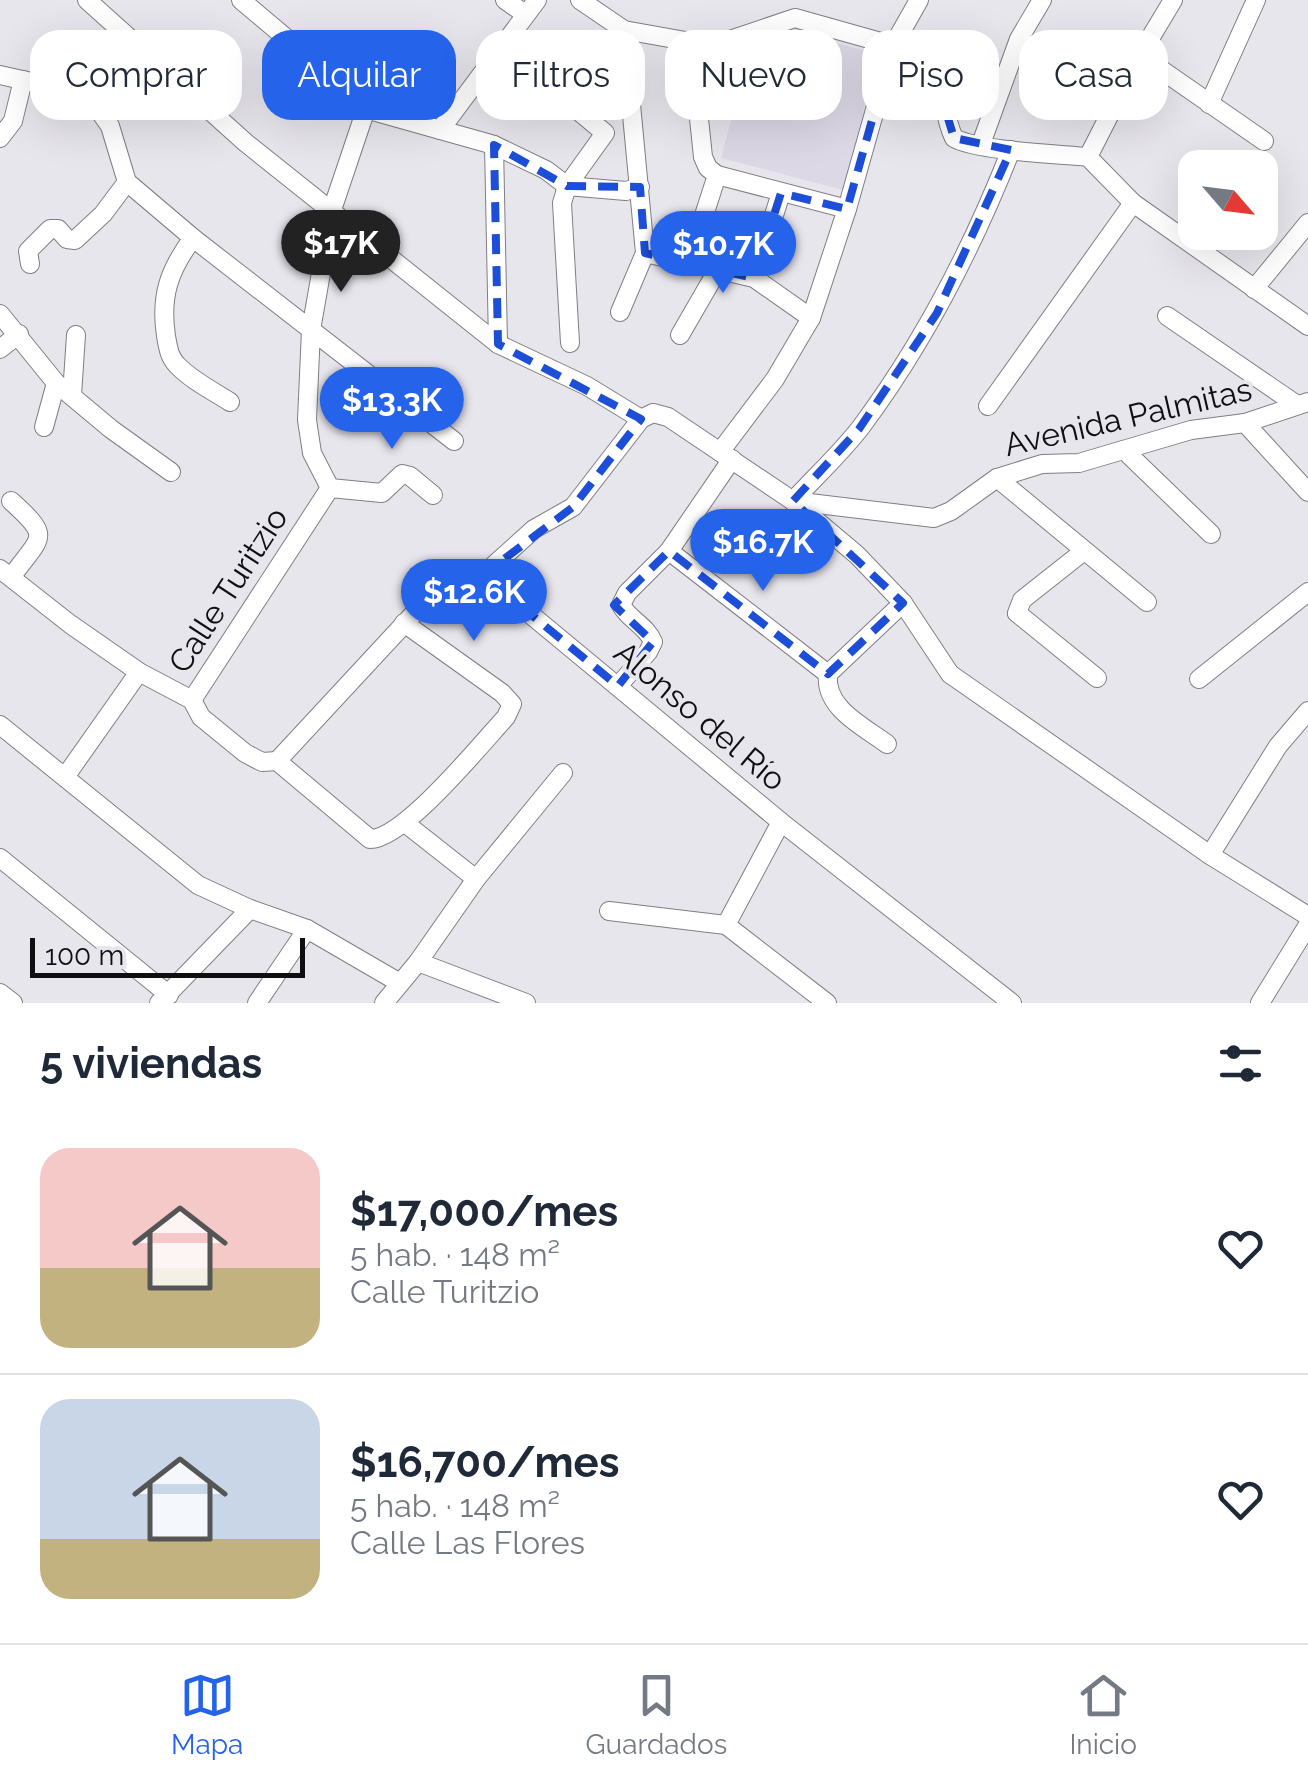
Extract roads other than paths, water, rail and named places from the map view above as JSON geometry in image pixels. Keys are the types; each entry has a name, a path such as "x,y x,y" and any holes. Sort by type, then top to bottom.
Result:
{"street":[{"path":"87,0 246,143 498,344 587,386 641,419"},
{"path":"241,0 275,30"},
{"path":"440,130 531,7 506,0"},
{"path":"580,0 624,30"},
{"path":"902,30 919,0"},
{"path":"981,144 1019,40 1042,0"},
{"path":"1155,30 1173,0"},
{"path":"1209,104 1256,0"},
{"path":"760,30 795,18 837,30"},
{"path":"0,75 81,96 98,109 110,126 126,182 192,238 454,441"},
{"path":"1168,75 1264,141"},
{"path":"0,138 14,120 24,80"},
{"name":"Calle Turitzio","path":"192,700 330,488 312,453 306,420 311,330 332,210 362,120"},
{"path":"405,120 494,145 546,170 568,186 626,192 640,187"},
{"path":"570,342 562,203 568,186 605,132 590,120"},
{"path":"620,312 644,253 633,120"},
{"path":"698,120 702,158 712,172 847,209"},
{"path":"618,686 652,642 650,634 627,616 621,605 627,593 669,551 811,318 872,120"},
{"path":"949,120 954,138 963,143 1088,156 1134,203 1308,326"},
{"path":"1088,156 1107,120"},
{"path":"494,145 498,344"},
{"path":"793,500 859,430 937,313 982,223 1011,150"},
{"path":"690,262 712,172"},
{"path":"30,264 28,251 50,229 58,229 67,239 76,240 103,214 126,182"},
{"path":"754,278 781,193"},
{"path":"988,406 1134,203"},
{"path":"1254,289 1308,223"},
{"path":"192,238 174,263 165,287 169,354 178,366 230,402"},
{"path":"644,253 754,278 811,318"},
{"path":"680,335 717,271"},
{"path":"0,314 56,383 171,472"},
{"path":"1168,316 1302,404"},
{"path":"0,349 19,334"},
{"path":"72,396 76,335"},
{"path":"44,427 56,383"},
{"name":"Avenida Palmitas","path":"793,500 934,518 951,512 997,478 1042,464 1079,463 1191,430 1245,423 1302,404"},
{"path":"278,761 445,580 467,571 483,575 534,529 573,507 641,419 653,414 668,417 793,500 857,555 904,603 950,674 1210,855 1308,916"},
{"path":"1245,423 1308,492"},
{"path":"1124,450 1211,534"},
{"path":"330,488 382,492 402,474 433,495"},
{"path":"997,478 1148,602"},
{"path":"11,501 36,523 40,532 38,540 6,572 70,624 139,672 192,700 201,717 245,753 262,762 278,761 370,839 380,839 405,823 506,717 512,704 404,623"},
{"path":"669,551 828,674"},
{"path":"1084,551 1022,600 1018,613 1097,678"},
{"name":"Alonso del Río","path":"483,575 781,822 1012,1003"},
{"path":"1199,679 1308,592"},
{"path":"887,744 833,702 826,689 828,674 904,603"},
{"name":"Calle Turitzio","path":"65,777 139,672"},
{"path":"1210,855 1278,746 1308,711"},
{"path":"0,725 198,885 307,929 400,983"},
{"path":"384,1003 476,879 563,773"},
{"path":"726,925 781,822"},
{"path":"405,823 476,879"},
{"path":"0,858 164,999 250,909"},
{"path":"609,911 726,925 827,1003"},
{"path":"1260,1003 1308,925"},
{"path":"257,1003 307,929"},
{"path":"418,962 526,1003"},
{"path":"0,992 13,1003"}]}
